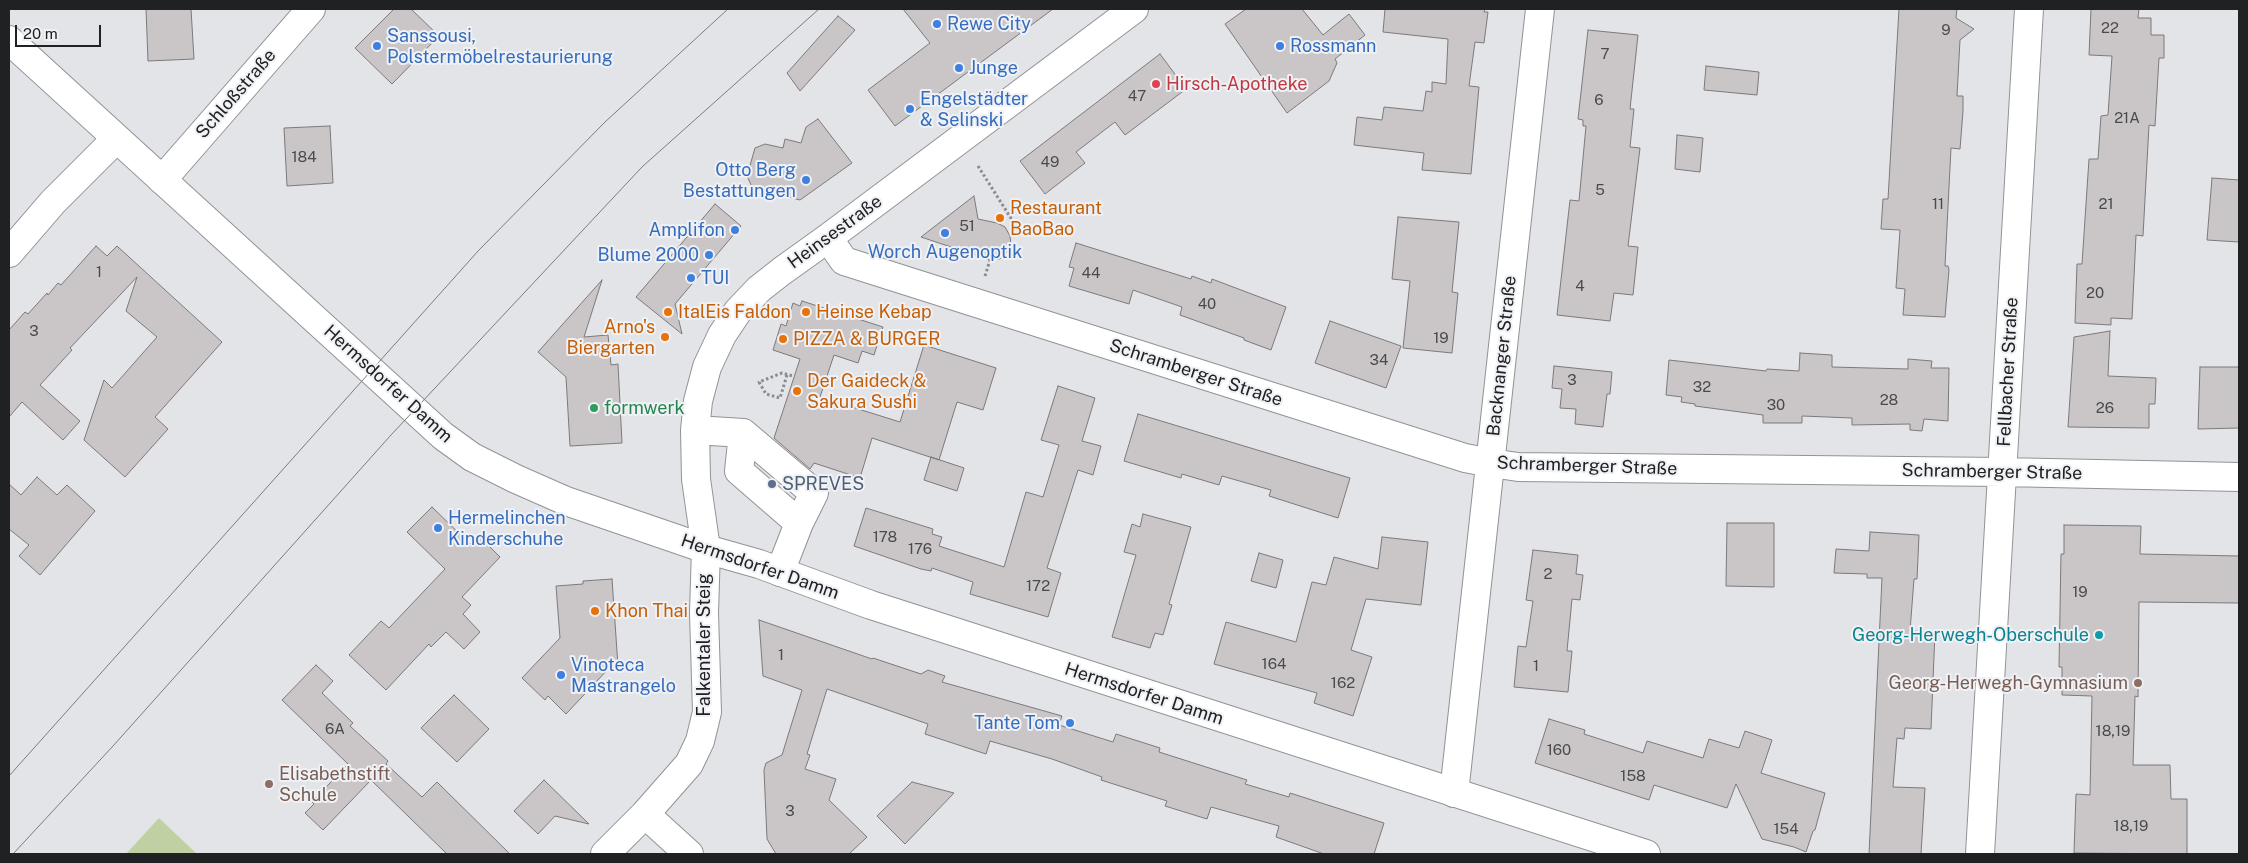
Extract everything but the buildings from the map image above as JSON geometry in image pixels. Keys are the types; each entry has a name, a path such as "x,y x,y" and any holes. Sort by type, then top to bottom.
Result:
{"street":[{"name":"Schloßstraße","path":"162,180 311,9"},
{"name":"Heinsestraße","path":"706,549 696,479 698,400 707,367 722,335 738,311 766,283 1134,9"},
{"name":"Backnanger Straße","path":"1454,793 1540,9"},
{"name":"Fellbacher Straße","path":"1980,854 2029,9"},
{"name":"Hermsdorfer Damm","path":"9,40 443,436 472,457 516,479 566,501 1026,657 1646,854"},
{"path":"9,253 53,202 116,139"},
{"name":"Schramberger Straße","path":"828,238 844,261 1465,458 1490,463 1518,467 2002,472 2239,477"},
{"path":"696,430 743,434 739,471 799,522 780,572"},
{"name":"Falkentaler Steig","path":"605,854 645,814 689,764 700,741 706,712 704,613 706,549"},
{"path":"645,814 688,854"}],"path":[{"path":"978,166 1019,231"},
{"path":"983,281 990,260"},
{"path":"787,375 780,398 766,394 759,382 782,373 793,376"}],"green space":[{"path":"159,818 197,854 126,854"}],"tram line":[{"path":"9,776 479,250 605,122 728,9"},
{"path":"13,854 113,746 391,435 642,167 819,9"}],"place":[{"name":"Rewe City","path":"937,24"},
{"name":"Sanssousi, Polstermöbelrestaurierung","path":"377,46"},
{"name":"Rossmann","path":"1280,46"},
{"name":"Junge","path":"959,68"},
{"name":"Hirsch-Apotheke","path":"1156,84"},
{"name":"Engelstädter & Selinski","path":"910,109"},
{"name":"Otto Berg Bestattungen","path":"806,180"},
{"name":"Restaurant BaoBao","path":"1000,218"},
{"name":"Amplifon","path":"735,230"},
{"name":"Worch Augenoptik","path":"945,233"},
{"name":"Blume 2000","path":"709,255"},
{"name":"TUI","path":"691,278"},
{"name":"ItalEis Faldon","path":"668,312"},
{"name":"Heinse Kebap","path":"806,312"},
{"name":"Arno's Biergarten","path":"665,337"},
{"name":"PIZZA & BURGER","path":"783,339"},
{"name":"Der Gaideck & Sakura Sushi","path":"797,391"},
{"name":"formwerk","path":"594,408"},
{"name":"SPREVES","path":"772,484"},
{"name":"Hermelinchen Kinderschuhe","path":"438,528"},
{"name":"Khon Thai","path":"595,611"},
{"name":"Georg-Herwegh-Oberschule","path":"2099,635"},
{"name":"Vinoteca Mastrangelo","path":"561,675"},
{"name":"Georg-Herwegh-Gymnasium","path":"2138,683"},
{"name":"Tante Tom","path":"1070,723"},
{"name":"Elisabethstift Schule","path":"269,784"}]}
